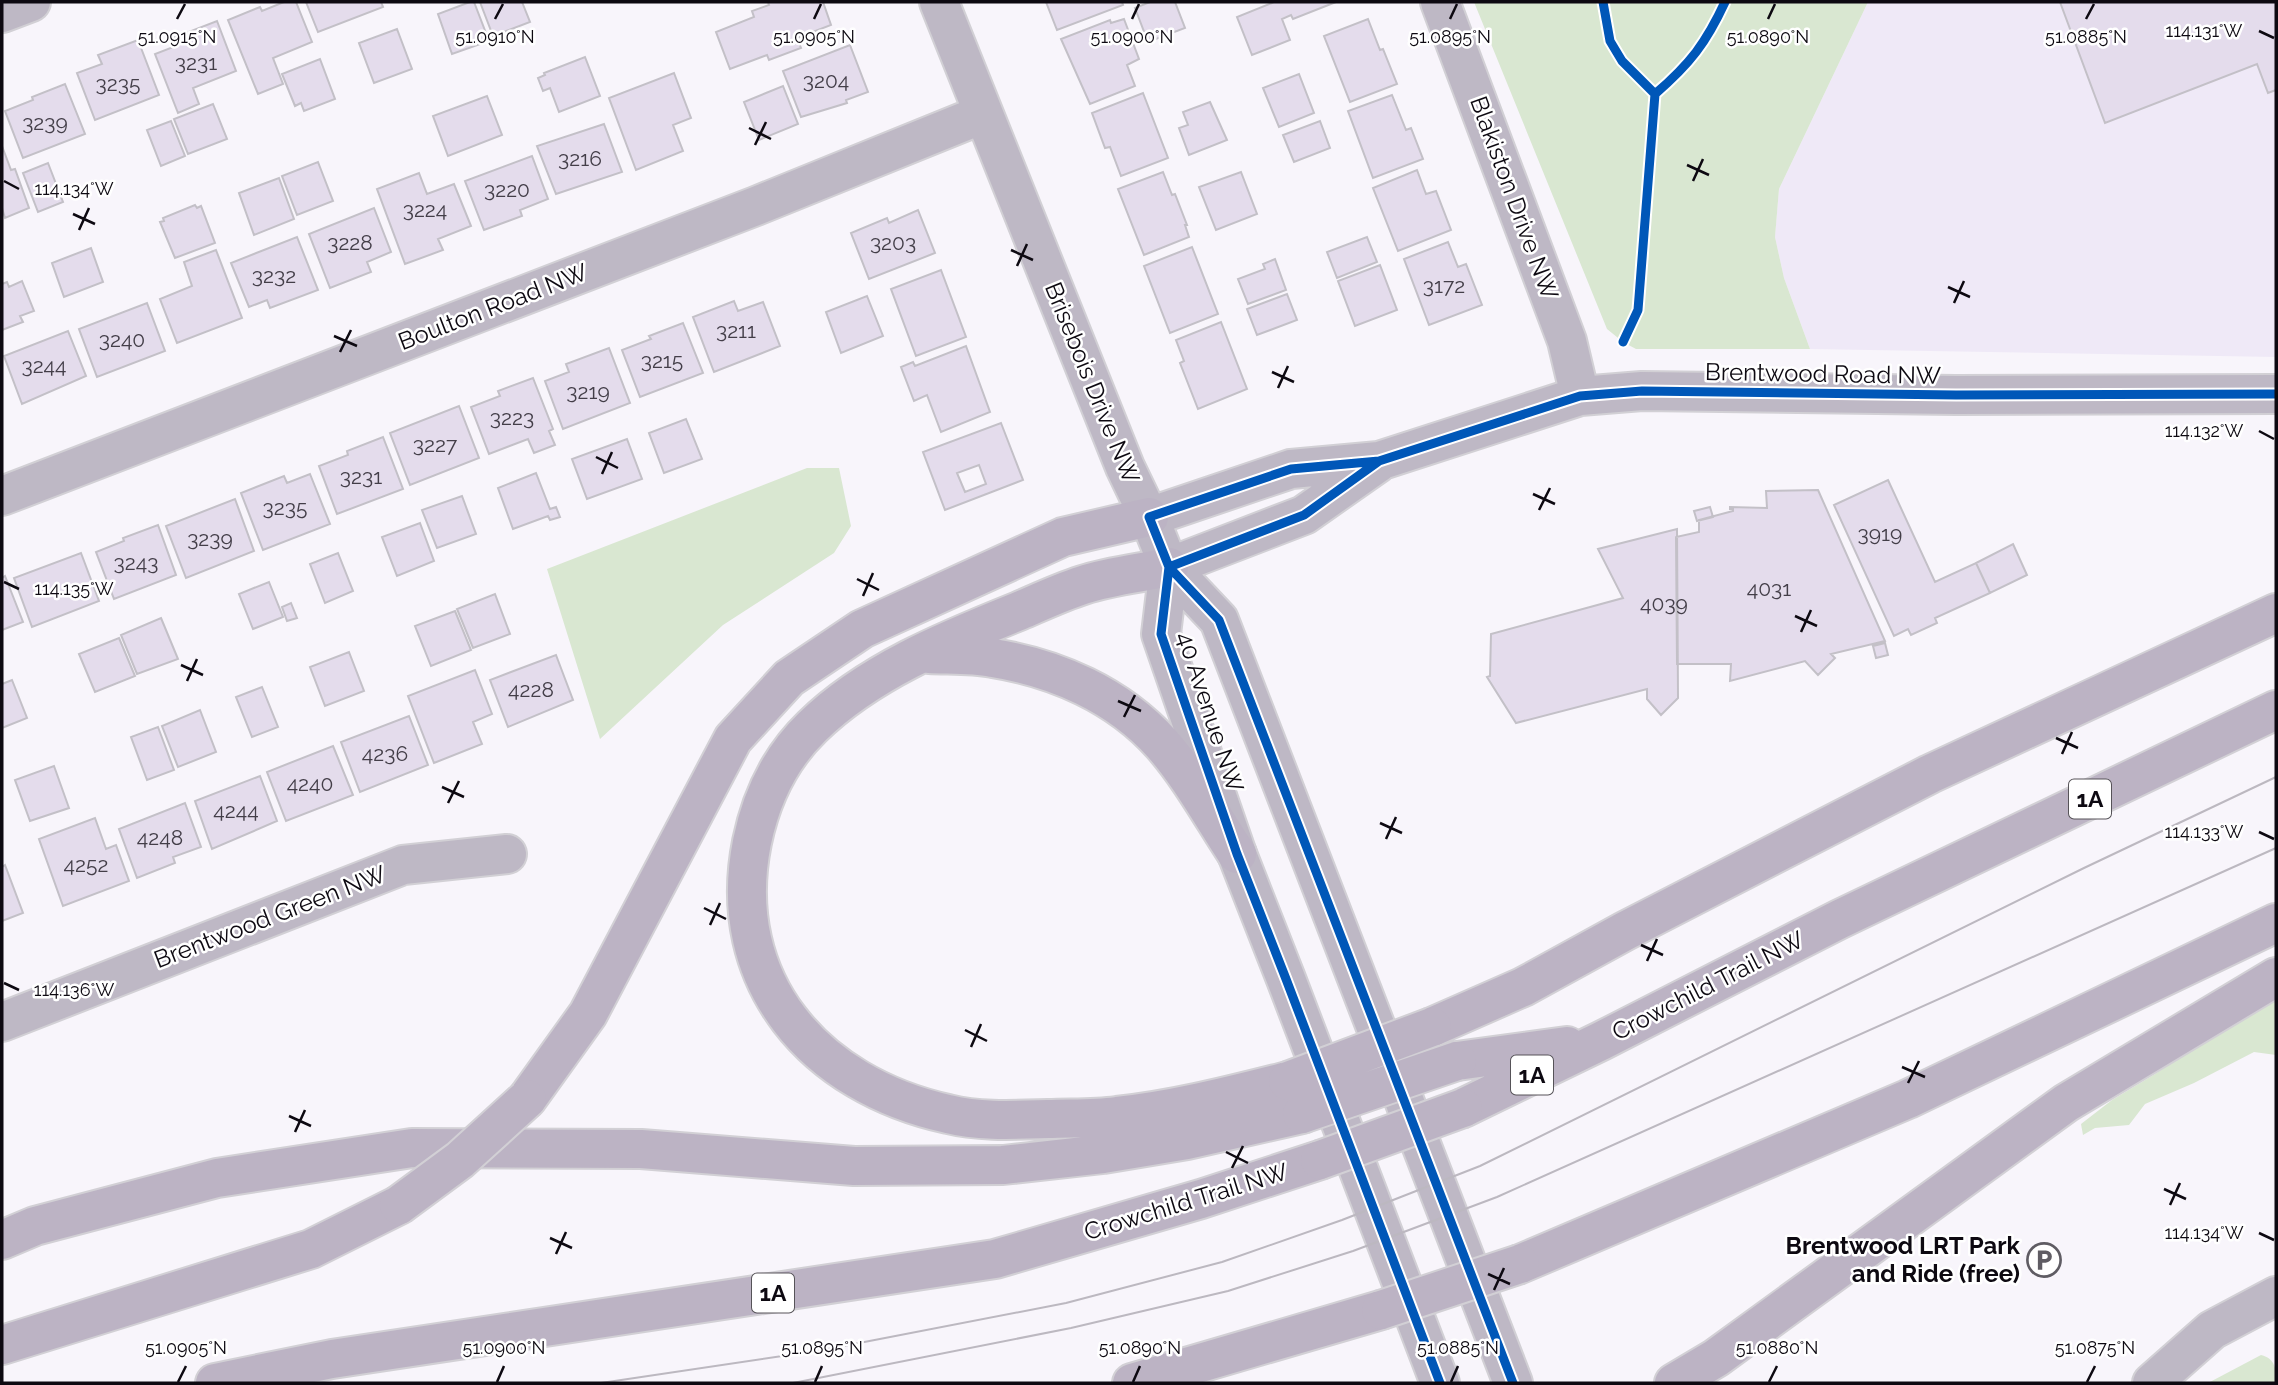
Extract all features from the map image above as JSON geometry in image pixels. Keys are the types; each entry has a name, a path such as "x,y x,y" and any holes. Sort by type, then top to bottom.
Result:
{"highway":[{"path":"2,1345 311,1249 399,1205 460,1160 527,1099 588,1014 733,739 789,678 862,629 1063,537 1149,517"},
{"path":"1169,567 1084,584 992,621 924,654 865,685 838,705 812,727 781,764 760,809 749,857 746,902 748,924 768,988 793,1026 808,1043 860,1081 889,1096 930,1110 983,1119 1115,1117 1213,1100 1295,1098 1457,1061 1601,1041"},
{"path":"2,1240 35,1226 216,1178 412,1148 640,1149 853,1166 1003,1165 1103,1154 1187,1140 1295,1098 1432,1027 1523,987 1625,931 1930,774 2276,613"},
{"path":"924,654 990,657 1028,664 1090,688 1126,712 1160,742 1237,855"},
{"name":"Crowchild Trail NW","path":"215,1383 332,1359 995,1259 1201,1199 1320,1160 1463,1108 1840,919 2276,710"},
{"path":"1132,1383 1381,1310 1520,1264 1908,1099 2276,923"},
{"path":"1674,1383 1716,1358 2066,1102 2276,977"}],"street":[{"path":"2,13 32,2"},
{"name":"Brisebois Drive NW","path":"939,2 1125,467 1169,567"},
{"name":"Blakiston Drive NW","path":"1440,2 1567,341 1580,396"},
{"name":"Boulton Road NW","path":"2,496 743,211 983,114"},
{"name":"Brentwood Road NW","path":"1149,517 1291,469 1379,461 1580,396 1642,391 1956,395 2276,394"},
{"name":"Brentwood Road NW","path":"1169,567 1304,516 1379,461"},
{"name":"40 Avenue NW","path":"1169,567 1161,634 1237,855 1440,1383"},
{"name":"40 Avenue NW","path":"1169,567 1219,620 1513,1383"},
{"name":"Brentwood Green NW","path":"2,1022 403,865 506,854"},
{"path":"2152,1383 2212,1330 2276,1296"}],"shaded area":[{"path":"1868,2 2276,2 2276,357 1810,349 1784,278 1775,237 1779,189"}],"green space":[{"path":"1474,2 1868,2 1779,189 1775,237 1784,278 1810,349 1636,349 1607,329"},
{"path":"807,468 839,468 851,526 834,553 723,625 600,739 547,569"},
{"path":"2276,999 2276,1055 2254,1052 2194,1083 2145,1104 2129,1125 2095,1128 2083,1135 2081,1124 2112,1100"},
{"path":"2261,1355 2270,1359 2274,1365 2276,1383 2208,1383"}],"building":[{"path":"284,2 296,2 312,42 273,58 283,84 258,94 228,20 260,7 262,11"},
{"path":"306,2 381,2 383,7 318,32"},
{"path":"474,2 489,41 452,54 438,14"},
{"path":"480,2 522,2 530,22 493,36"},
{"path":"768,2 823,2 831,25 797,38 801,48 769,60 767,55 730,69 716,32 754,17 752,11 769,5"},
{"path":"1046,2 1122,2 1123,5 1057,30"},
{"path":"1150,2 1175,2 1185,28 1148,42 1135,8"},
{"path":"1271,2 1336,2 1293,19 1291,15 1282,19 1290,40 1252,55 1237,17"},
{"path":"2060,2 2276,2 2276,90 2268,93 2257,64 2105,123"},
{"path":"1124,19 1139,59 1127,65 1135,86 1090,104 1061,39 1110,20 1111,23"},
{"path":"1368,19 1397,84 1350,102 1324,36"},
{"path":"217,21 236,71 193,88 199,104 178,113 155,54 176,46 173,38"},
{"path":"397,29 412,69 374,83 359,43"},
{"path":"138,40 159,95 95,120 77,73 102,64 98,55"},
{"path":"850,45 868,92 846,100 847,103 801,117 783,71"},
{"path":"585,57 600,96 559,112 550,88 543,91 538,78 545,75 544,73"},
{"path":"320,59 335,99 304,111 301,103 295,106 282,74"},
{"path":"674,73 691,118 673,125 683,151 636,170 609,98"},
{"path":"1299,74 1314,113 1279,127 1263,88"},
{"path":"65,84 85,134 23,158 5,111"},
{"path":"783,86 798,124 759,140 744,102"},
{"path":"1143,93 1168,158 1121,176 1110,147 1105,148 1092,113"},
{"path":"1392,95 1406,130 1411,128 1423,159 1373,178 1348,111"},
{"path":"487,96 502,135 448,156 433,116"},
{"path":"1210,102 1227,140 1189,155 1179,128 1188,125 1183,112"},
{"path":"213,104 227,139 188,154 174,119"},
{"path":"171,121 185,156 161,166 147,130"},
{"path":"1320,121 1330,148 1294,162 1283,135"},
{"path":"604,124 622,172 556,194 537,146"},
{"path":"2,146 11,170 15,169 29,208 5,218 2,208"},
{"path":"532,156 548,199 520,210 522,216 484,230 465,181"},
{"path":"318,162 333,201 297,215 282,176"},
{"path":"48,163 63,202 38,212 23,173"},
{"path":"1417,170 1426,194 1436,191 1451,230 1398,251 1373,188"},
{"path":"1163,172 1172,195 1175,194 1189,237 1144,255 1118,189"},
{"path":"1241,172 1257,214 1216,230 1199,187"},
{"path":"419,173 427,194 454,184 471,226 438,239 443,250 405,264 377,189"},
{"path":"279,178 294,219 254,235 239,193"},
{"path":"195,205 197,208 201,206 215,243 175,258 160,222 164,221 163,218"},
{"path":"374,208 391,252 367,262 371,272 330,288 309,234"},
{"path":"918,210 935,253 869,279 851,233 887,218 889,223"},
{"path":"297,237 318,290 270,308 267,300 249,307 231,263"},
{"path":"1367,237 1377,262 1337,278 1327,252"},
{"path":"1448,242 1458,267 1466,264 1482,305 1429,325 1404,259"},
{"path":"1192,247 1218,314 1170,333 1144,266"},
{"path":"91,248 103,282 64,297 52,263"},
{"path":"216,250 242,318 177,343 160,299 192,286 184,262"},
{"path":"1275,259 1286,290 1248,304 1238,279 1265,269 1263,264"},
{"path":"1380,265 1397,310 1355,326 1338,281"},
{"path":"941,270 966,337 916,356 891,289"},
{"path":"22,281 34,311 20,316 23,322 2,330 2,284 7,282 9,287"},
{"path":"1287,294 1297,320 1257,335 1247,309"},
{"path":"867,296 883,336 841,353 826,312"},
{"path":"734,301 738,311 763,302 780,346 714,372 693,317"},
{"path":"147,303 165,351 97,377 79,329"},
{"path":"1221,322 1247,389 1198,409 1180,363 1184,361 1176,340"},
{"path":"683,323 703,373 640,397 622,350"},
{"path":"68,331 86,376 22,404 4,356"},
{"path":"966,346 990,412 941,432 927,395 914,401 901,367 913,362 915,366"},
{"path":"609,348 630,403 563,429 545,381 569,372 566,364"},
{"path":"533,378 553,429 549,431 555,445 534,453 528,439 489,454 471,407 500,396 498,391"},
{"path":"459,406 479,458 410,485 390,433"},
{"path":"686,419 702,459 664,473 649,433"},
{"path":"1001,423 1023,480 945,510 923,452","holes":["979,465 986,484 965,492 957,473"]},
{"path":"383,437 403,489 337,514 319,466 348,455 347,451"},
{"path":"627,439 642,479 587,499 572,459"},
{"path":"536,473 550,509 556,507 560,517 550,520 548,516 513,529 498,488"},
{"path":"310,474 330,524 263,550 241,493 284,476 287,483"},
{"path":"1888,480 1935,582 1976,563 1990,593 1935,618 1937,623 1911,635 1908,629 1894,636 1834,505"},
{"path":"1818,490 1885,641 1831,654 1835,658 1818,675 1805,661 1730,681 1731,664 1677,664 1676,537 1699,532 1699,520 1733,511 1730,507 1767,508 1766,491"},
{"path":"462,496 476,534 437,548 422,510"},
{"path":"235,499 254,551 186,578 166,526"},
{"path":"1710,507 1713,517 1697,521 1694,511"},
{"path":"420,523 434,561 397,576 382,537"},
{"path":"158,525 176,575 114,599 96,552"},
{"path":"1677,529 1678,698 1661,715 1647,699 1647,689 1516,723 1487,677 1490,676 1491,634 1623,598 1598,549"},
{"path":"2013,544 2027,575 1990,593 1976,563"},
{"path":"81,553 99,601 32,627 14,578"},
{"path":"338,553 353,591 325,603 310,564"},
{"path":"5,576 23,622 2,630 2,578"},
{"path":"269,582 283,617 253,629 239,594"},
{"path":"495,594 510,634 473,648 457,609"},
{"path":"291,603 297,618 287,621 282,607"},
{"path":"455,611 471,650 431,666 415,626"},
{"path":"161,618 178,659 137,674 121,635"},
{"path":"119,638 135,676 95,692 79,654"},
{"path":"1885,643 1888,655 1876,658 1873,646"},
{"path":"349,652 364,691 325,706 310,667"},
{"path":"556,655 573,700 508,727 490,680"},
{"path":"475,670 492,714 473,722 482,744 434,763 408,696"},
{"path":"12,680 27,718 2,728 2,684"},
{"path":"262,687 278,727 252,737 236,697"},
{"path":"200,710 216,752 178,767 162,726"},
{"path":"409,716 428,765 360,792 341,742"},
{"path":"158,727 174,770 147,780 131,737"},
{"path":"333,746 353,795 286,821 267,772"},
{"path":"54,766 69,808 30,821 15,780"},
{"path":"260,776 277,821 212,849 195,801"},
{"path":"185,803 201,847 173,857 175,863 137,878 119,829"},
{"path":"95,818 106,849 116,845 129,881 63,906 39,839"},
{"path":"5,865 23,913 2,921 2,867"}],"tram line":[{"path":"601,1383 823,1350 1066,1303 1222,1262 1342,1220 1480,1166 2084,868 2276,777"},
{"path":"793,1383 1071,1328 1228,1291 1353,1251 1497,1197 2276,848"}],"cycle path":[{"path":"1603,2 1610,41 1622,61 1655,94"},
{"path":"1623,342 1638,310 1655,94 1696,52 1725,2"},
{"path":"1513,1383 1219,620 1169,567 1149,517 1291,469 1379,461 1580,396 1642,391 1956,395 2276,394"},
{"path":"1169,567 1304,515 1379,461"},
{"path":"1169,567 1161,634 1237,854 1440,1383"}],"place":[{"name":"Brentwood LRT Park and Ride (free)","path":"2044,1260"}]}
